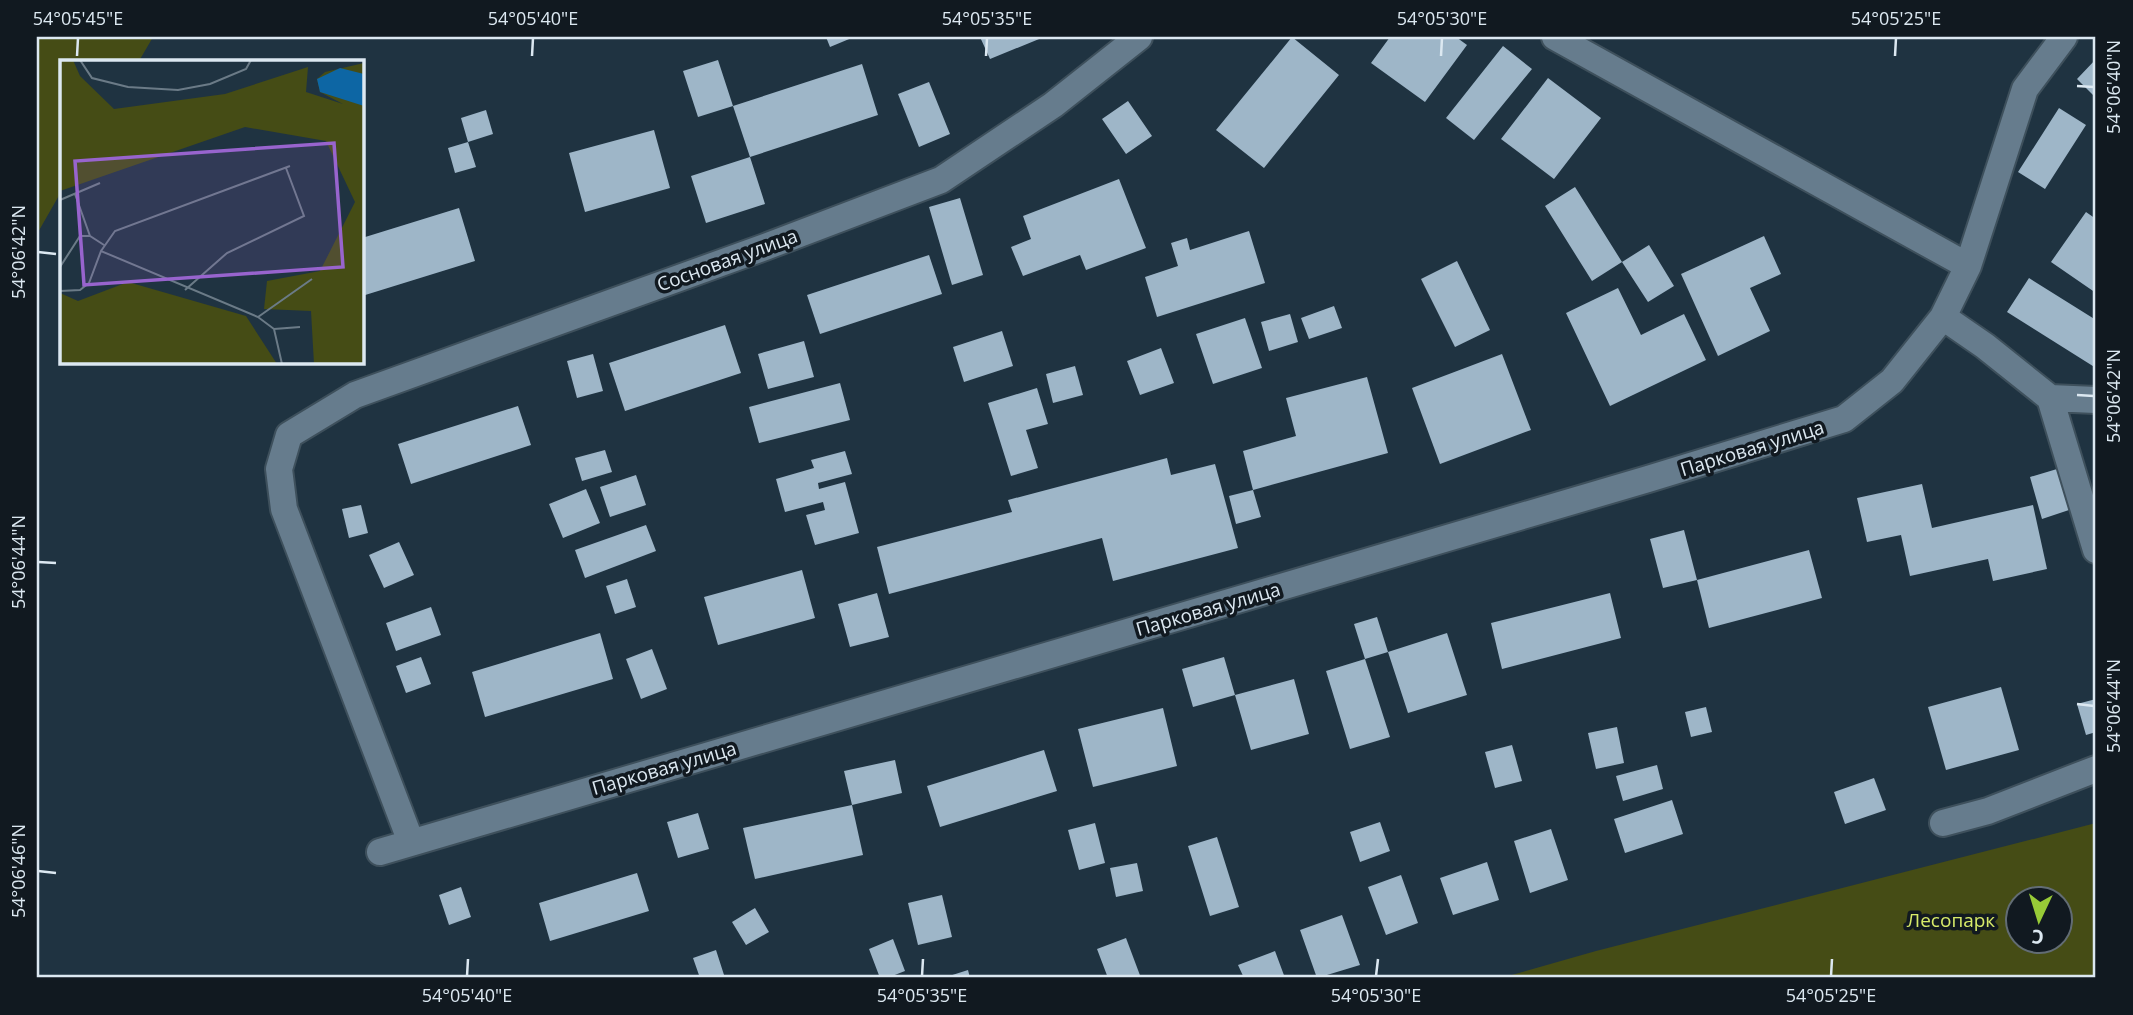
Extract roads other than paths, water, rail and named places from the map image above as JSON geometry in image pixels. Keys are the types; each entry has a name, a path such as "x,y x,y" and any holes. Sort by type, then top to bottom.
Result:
{"street":[{"name":"Сосновая улица","path":"411,842 284,509 279,469 289,435 355,394 752,252 941,180 1053,105 1139,37"},
{"path":"1555,37 1968,266"},
{"name":"Парковая улица","path":"380,852 1844,419 1892,381 1943,317 1968,266 2025,89 2064,37"},
{"path":"1943,317 1985,346 2050,398 2096,550"},
{"path":"2050,398 2096,400"},
{"path":"1943,822 1988,811 2096,769"}],"park label":[{"name":"Лесопарк","path":"1951,920"}]}
